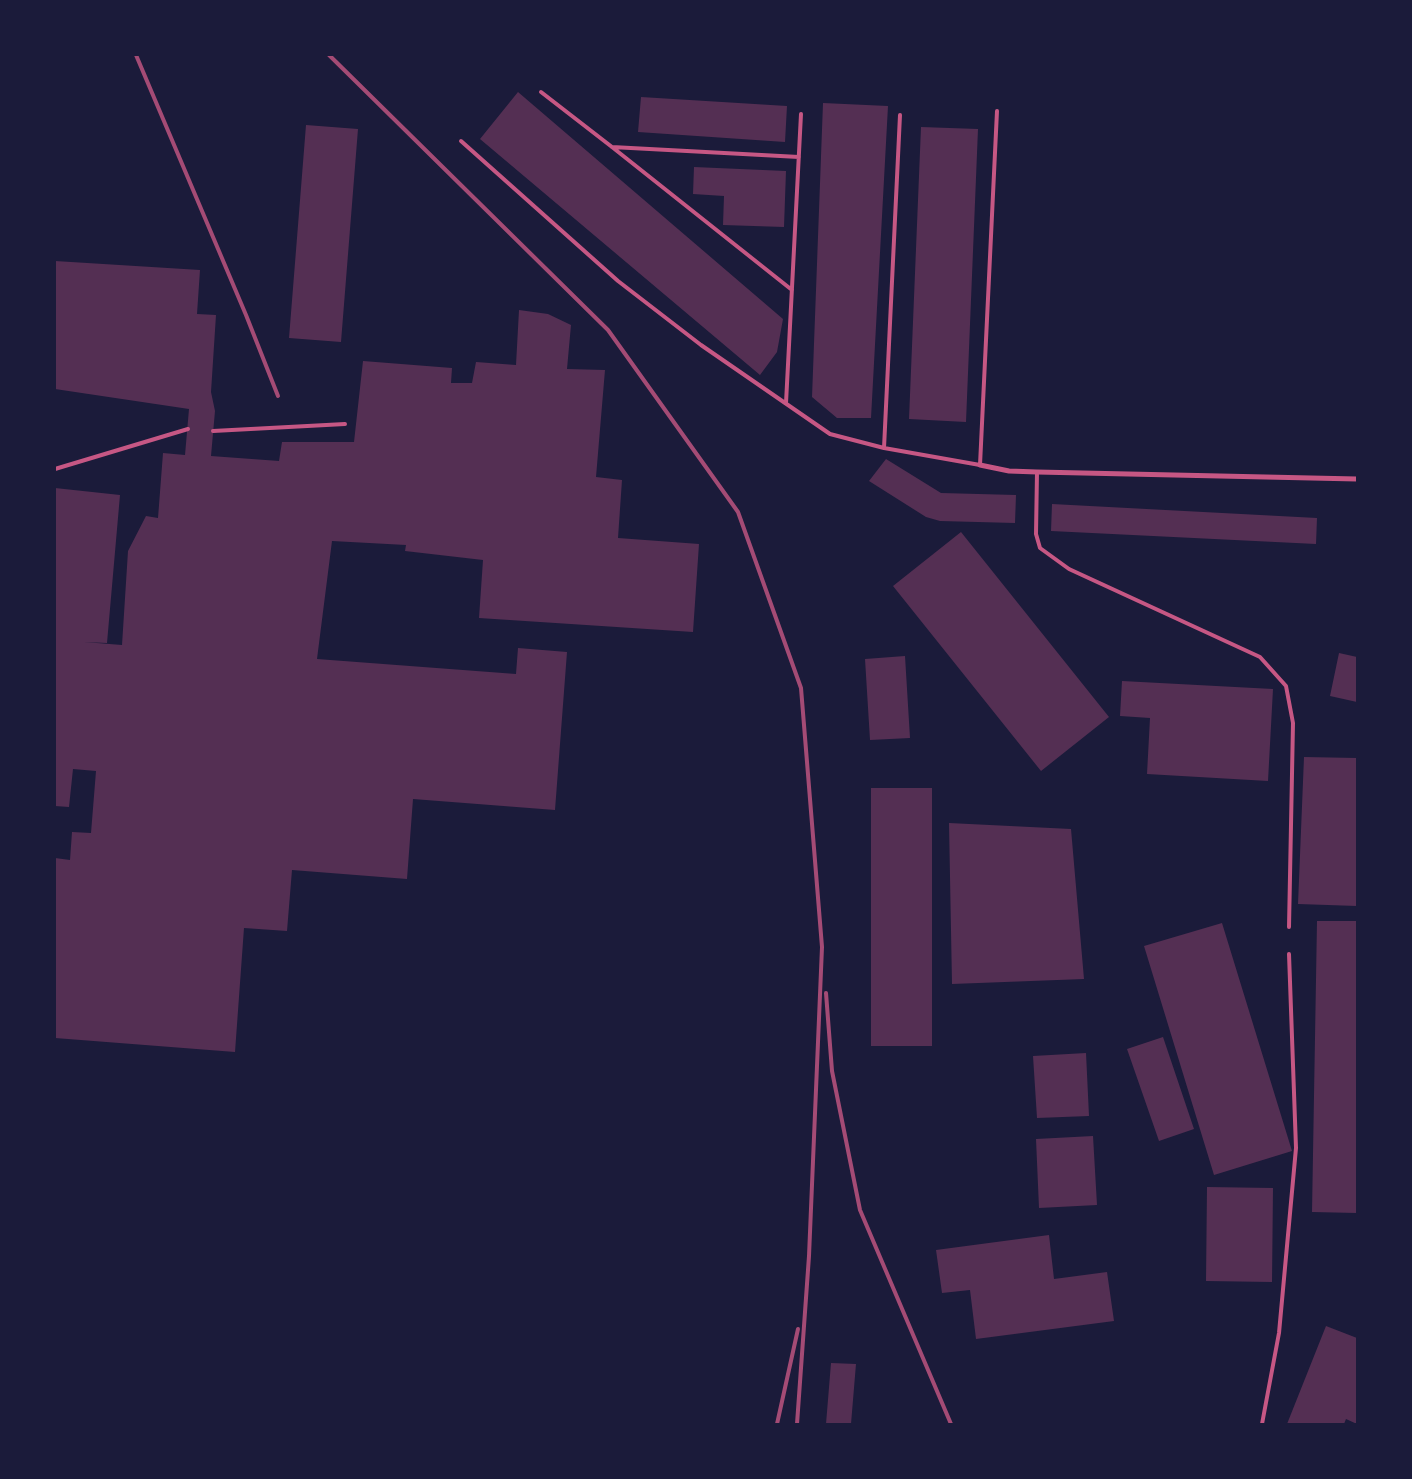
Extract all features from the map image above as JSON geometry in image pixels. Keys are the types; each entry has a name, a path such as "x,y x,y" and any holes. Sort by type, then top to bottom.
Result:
{"street":[{"path":"980,465 1009,471 1357,479"}],"lane":[{"path":"541,92 792,290"},
{"path":"462,141 618,281 701,345 830,434 884,448 980,465 997,111"},
{"path":"786,403 800,114"},
{"path":"884,448 900,115"},
{"path":"612,147 799,157"},
{"path":"213,431 345,424"},
{"path":"55,469 188,429"},
{"path":"1037,472 1036,534 1040,548 1069,568 1260,657 1286,686 1293,723 1289,927"},
{"path":"1262,1424 1279,1333 1296,1148 1289,954"}],"building":[{"path":"518,92 783,319 777,352 760,375 480,139"},
{"path":"641,97 787,106 785,142 638,132"},
{"path":"823,103 888,106 871,418 837,418 812,397"},
{"path":"306,125 358,129 341,342 289,338"},
{"path":"921,127 978,129 966,422 909,419"},
{"path":"694,167 786,171 784,227 723,225 724,196 693,194"},
{"path":"55,261 200,270 197,314 216,315 211,392 215,411 211,456 279,461 282,442 354,442 363,361 452,368 451,383 472,383 476,362 516,365 519,310 548,314 571,325 567,369 605,370 596,477 622,480 618,538 699,544 693,632 479,618 483,560 405,551 406,545 332,541 317,659 516,674 518,648 567,652 555,810 413,799 407,879 292,870 287,931 244,928 235,1052 55,1038 55,858 70,860 72,832 91,833 96,771 73,769 69,807 55,806 55,488 120,495 107,643 84,642 122,645 128,551 146,516 158,518 163,453 185,455 189,409 55,389"},
{"path":"886,459 941,493 1016,495 1015,523 940,521 926,517 869,481"},
{"path":"1052,504 1317,518 1316,544 1051,531"},
{"path":"961,532 1109,717 1041,771 893,586"},
{"path":"1339,653 1357,657 1357,702 1330,696"},
{"path":"905,656 910,738 870,740 865,659"},
{"path":"1122,681 1273,689 1268,781 1147,774 1150,718 1120,716"},
{"path":"1304,757 1357,758 1357,906 1298,904"},
{"path":"871,788 932,788 932,1046 871,1046"},
{"path":"949,823 1071,829 1084,979 952,984"},
{"path":"1317,921 1357,921 1357,1213 1312,1212"},
{"path":"1222,923 1292,1151 1214,1175 1144,946"},
{"path":"1163,1037 1194,1129 1159,1141 1127,1049"},
{"path":"1086,1053 1089,1116 1037,1118 1033,1056"},
{"path":"1093,1136 1097,1205 1039,1208 1036,1139"},
{"path":"1207,1187 1273,1188 1272,1282 1206,1281"},
{"path":"1049,1235 1054,1279 1107,1272 1114,1321 976,1339 970,1290 942,1293 936,1250"},
{"path":"1326,1326 1357,1338 1357,1424 1346,1419 1344,1424 1287,1424"},
{"path":"831,1363 856,1364 851,1424 826,1424"}],"railway":[{"path":"136,55 246,315 278,396"},
{"path":"329,55 608,330 738,512 801,688 822,947 809,1256 797,1424"},
{"path":"826,993 832,1071 860,1210 951,1424"},
{"path":"777,1424 798,1329"}]}
